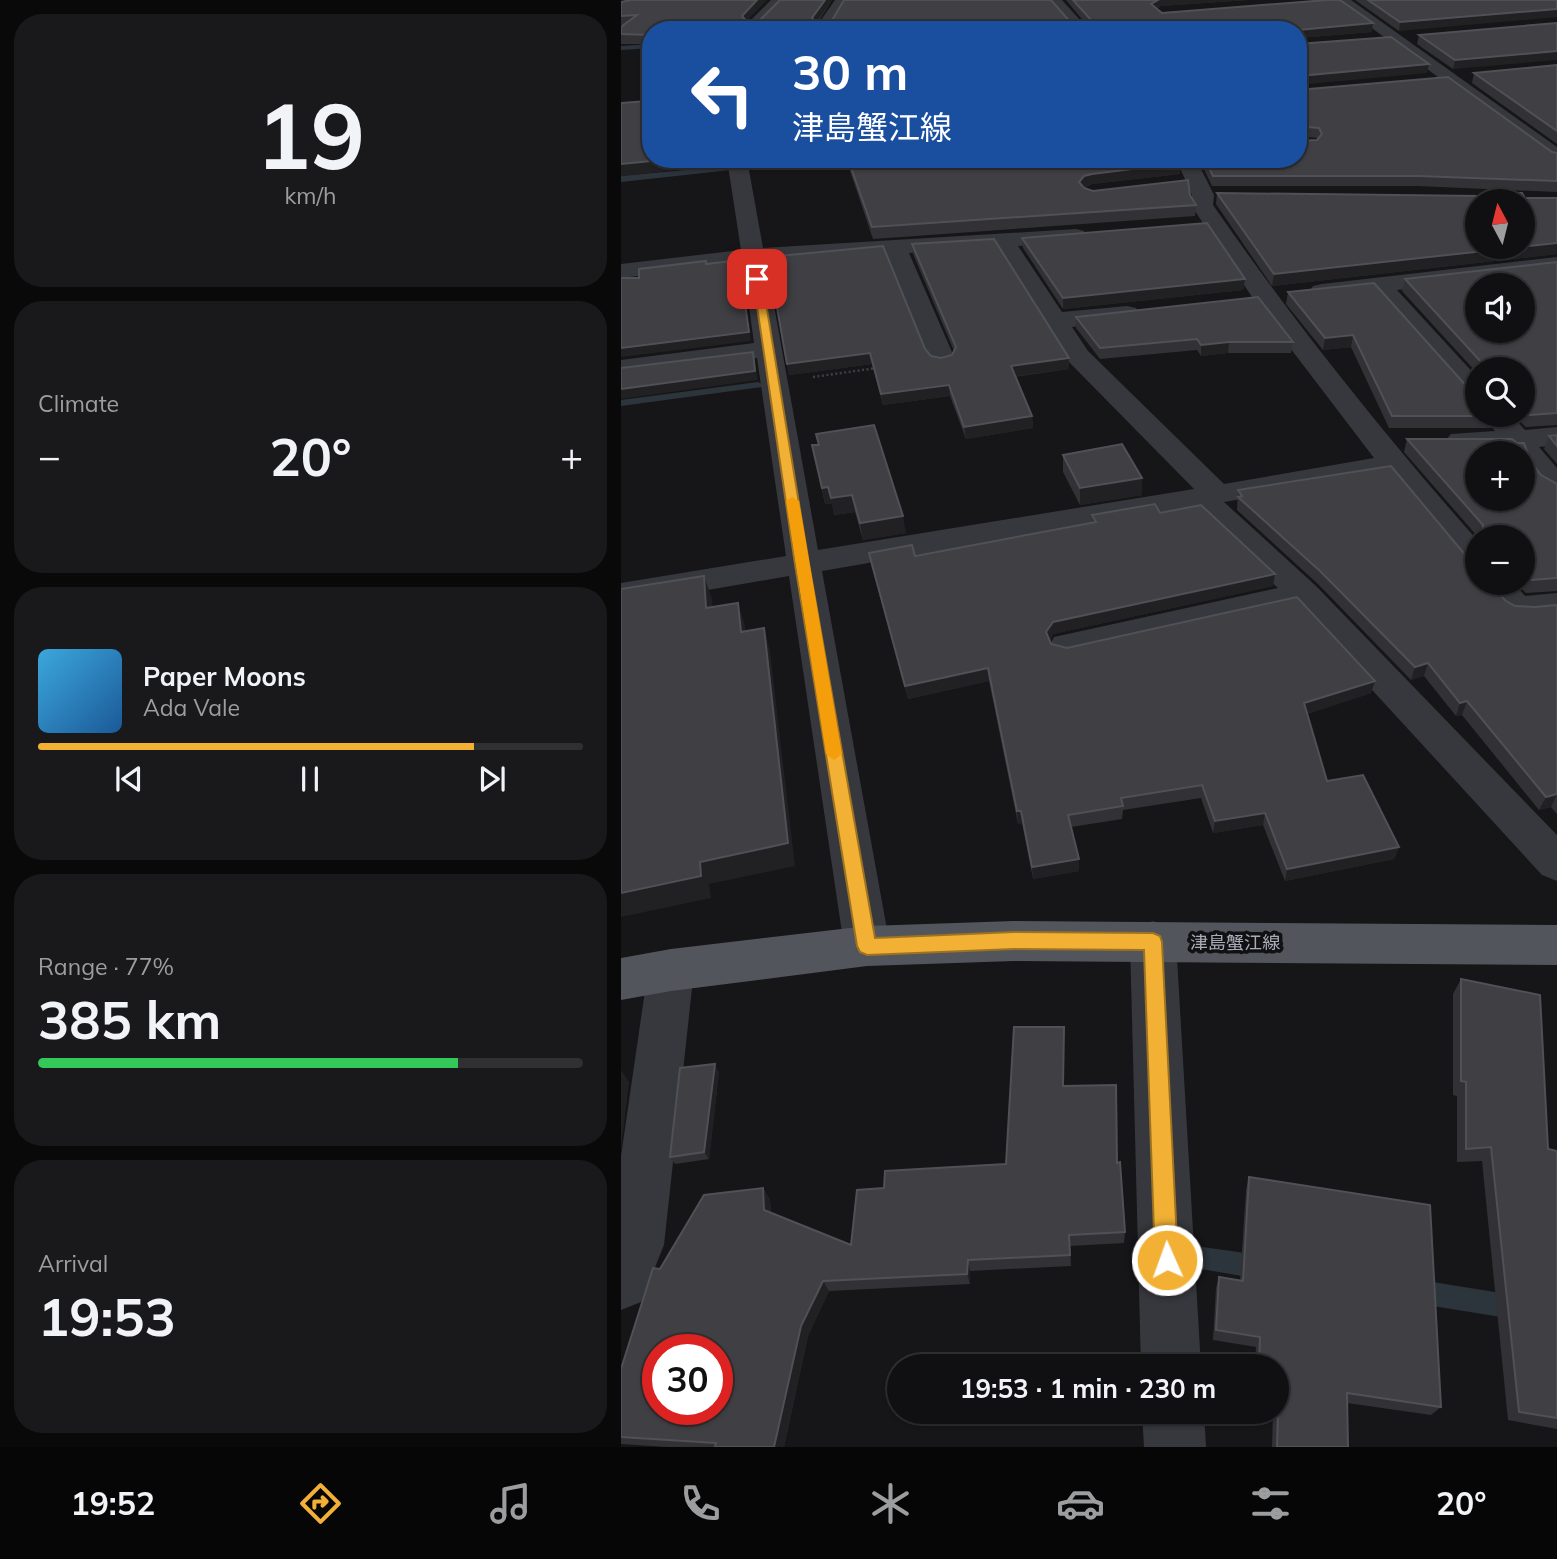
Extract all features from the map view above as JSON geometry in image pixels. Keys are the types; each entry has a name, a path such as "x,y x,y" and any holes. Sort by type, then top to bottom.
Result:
{"main road":[{"name":"津島蟹江線","path":"621,979 671,970 867,946 1014,940 1557,945"}],"street":[{"path":"758,21 780,0"},
{"path":"828,21 842,0"},
{"path":"1054,0 1073,21"},
{"path":"1336,0 1394,38 1557,156"},
{"path":"1366,40 1422,36"},
{"path":"1422,81 1475,75"},
{"path":"1530,137 1557,134"},
{"path":"740,168 802,564 867,946"},
{"path":"1192,168 1206,190 1202,205 1214,223 1274,297 1406,446 1465,542"},
{"path":"1170,184 1206,190"},
{"path":"1188,225 1214,223"},
{"path":"621,271 754,255 1096,234"},
{"path":"1003,240 1078,356 1557,863"},
{"path":"895,247 942,359"},
{"path":"1274,297 1557,264"},
{"path":"1379,285 1465,381"},
{"path":"1053,321 1145,311"},
{"path":"621,368 768,349"},
{"path":"1506,427 1557,487"},
{"path":"621,594 1209,495 1406,446 1557,436"},
{"path":"1067,646 1304,594"},
{"path":"1506,595 1517,608 1557,604"},
{"path":"1153,942 1170,1354"},
{"path":"621,1282 636,1245 671,970"},
{"path":"1174,1424 1175,1447"}],"building":[{"path":"757,0 742,16 746,21 642,21 642,35 621,34 621,27 637,15 621,16 621,2"},
{"path":"780,0 825,0 812,18 814,21 759,21"},
{"path":"844,0 1051,0 1069,21 832,21"},
{"path":"1073,0 1158,0 1151,4 1162,13 1340,0 1373,23 1307,29 1307,21 1092,21"},
{"path":"1368,0 1557,0 1557,9 1400,22"},
{"path":"1557,23 1557,51 1455,60 1419,35"},
{"path":"1391,37 1429,64 1307,75 1307,43"},
{"path":"1557,65 1557,131 1474,73"},
{"path":"1448,77 1557,153 1557,181 1419,176 1213,176 1209,168 1307,168 1307,141 1317,140 1322,134 1319,128 1307,127 1307,89"},
{"path":"642,102 642,162 621,164 621,103"},
{"path":"851,168 1141,168 1092,174 1084,176 1079,182 1084,188 1093,191 1188,180 1190,195 1196,205 872,227"},
{"path":"1217,193 1465,196 1465,253 1274,274"},
{"path":"1535,198 1557,198 1557,243 1535,246"},
{"path":"1207,223 1245,279 1063,298 1022,238"},
{"path":"994,239 1069,358 1011,366 1032,416 964,427 949,385 881,394 870,353 787,364 768,257 883,246 925,349 931,356 941,358 952,355 956,347 912,244"},
{"path":"739,260 749,332 621,348 621,278 639,278 639,269"},
{"path":"1557,262 1557,413 1535,415 1535,357 1476,357 1405,279"},
{"path":"1374,283 1465,385 1465,416 1392,416 1353,335 1325,338 1288,292"},
{"path":"1258,297 1293,342 1201,345 1197,339 1100,348 1076,317"},
{"path":"753,352 755,371 621,389 621,368"},
{"path":"874,425 903,516 860,523 852,495 831,498 828,487 822,488 812,445 819,445 816,434"},
{"path":"1557,435 1557,446 1549,436"},
{"path":"1407,439 1514,441 1465,441 1465,505"},
{"path":"1122,444 1142,478 1080,488 1063,455"},
{"path":"1391,466 1465,555 1465,595 1500,595 1515,606 1557,605 1557,794 1546,797 1467,701 1460,703 1428,663 1415,667 1320,571 1238,497 1242,496 1238,490"},
{"path":"1535,467 1541,475 1557,484 1557,578 1535,580 1535,525 1483,525 1471,511 1535,511"},
{"path":"1155,504 1160,513 1201,505 1275,574 1053,622 1046,632 1051,644 1067,648 1297,597 1375,681 1304,703 1327,781 1363,775 1399,847 1287,869 1265,813 1215,821 1202,785 1121,798 1123,806 1068,815 1079,859 1032,867 1021,811 1017,811 988,668 905,686 869,553 912,545 915,556 1096,522 1092,515"},
{"path":"704,576 706,608 738,603 741,632 764,628 788,843 700,862 701,876 621,893 621,589"},
{"path":"1461,979 1540,995 1548,1149 1557,1151 1557,1418 1519,1412 1491,1147 1466,1149 1466,1082 1461,1081"},
{"path":"1014,1027 1064,1027 1063,1086 1116,1085 1117,1163 1120,1162 1125,1232 1069,1235 1070,1255 968,1260 967,1274 823,1281 801,1326 774,1447 715,1447 716,1443 621,1437 621,1369 653,1268 660,1269 704,1195 763,1188 764,1210 851,1245 857,1190 884,1188 885,1171 1006,1164"},
{"path":"715,1064 704,1152 670,1157 680,1068"},
{"path":"1249,1177 1430,1205 1441,1407 1347,1393 1348,1447 1277,1447 1278,1424 1289,1424 1289,1354 1259,1354 1260,1337 1216,1330 1219,1277 1243,1281"}],"waterway":[{"path":"621,48 642,47"},
{"path":"621,179 728,168"},
{"path":"621,403 758,385"},
{"path":"1195,1257 1260,1267"},
{"path":"1414,1291 1557,1314"}],"slow traffic":[{"path":"792,501 834,754"}],"route":[{"path":"757,279 867,946 1014,940 1153,942 1167,1260"}]}
